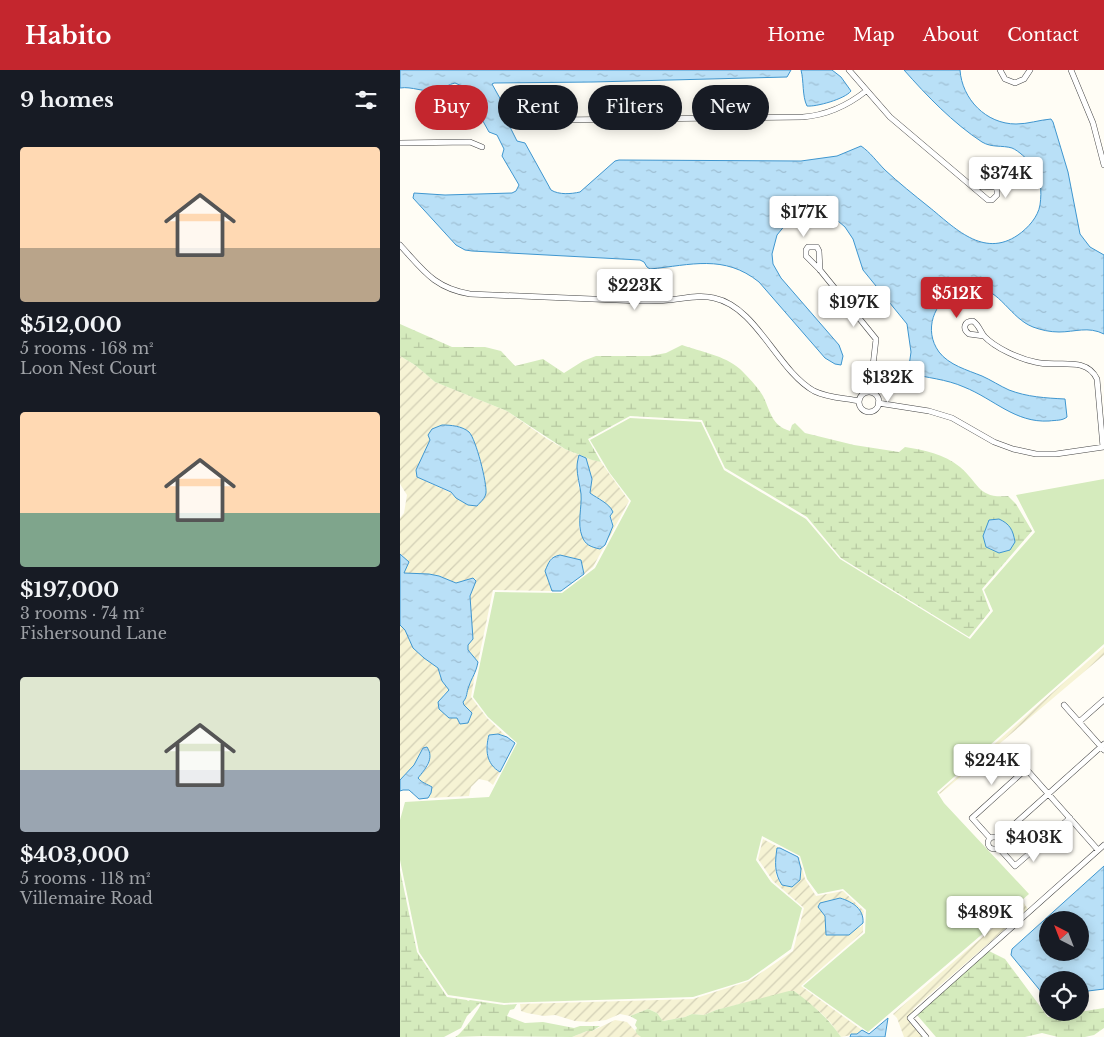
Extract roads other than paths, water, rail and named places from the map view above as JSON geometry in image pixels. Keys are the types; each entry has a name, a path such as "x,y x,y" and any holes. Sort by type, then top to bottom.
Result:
{"street":[{"path":"849,70 890,117 964,180 974,186"},
{"path":"1000,70 1005,79 1015,83 1024,79 1030,70"},
{"path":"1071,70 1093,123 1104,166"},
{"path":"578,120 810,117 838,109 866,91"},
{"path":"400,143 470,142 482,147"},
{"path":"400,245 426,273 443,286 470,294 640,301 700,296 728,302 742,314 794,375 806,386 816,392 830,396 859,401"},
{"path":"820,270 876,339 870,392"},
{"path":"878,403 929,411 952,418 994,442 1013,449 1036,454 1056,454 1103,447 1097,380 1094,372 1088,367 1079,364 1049,365 1035,362 1006,351 984,336"},
{"path":"870,392 878,397 878,403 875,409 869,411 860,407 859,401 864,393 870,392"},
{"path":"1079,722 1104,700"},
{"path":"990,838 998,838 1103,747 1064,705"},
{"path":"1012,753 1098,850"},
{"path":"990,838 972,818 1026,769"},
{"path":"998,847 1015,866 1070,818"},
{"path":"990,838 989,846 992,849 998,847"},
{"path":"998,838 1000,842 998,847"},
{"path":"926,1037 910,1018 1104,845"}],"water":[{"path":"400,70 791,70 787,77 492,84 498,95 498,130 512,130 517,141 525,143 551,190 558,193 580,192 615,161 619,160 801,161 837,156 861,146 896,180 959,231 981,242 993,244 1005,242 1025,229 1037,214 1040,205 1041,189 1035,169 1015,149 986,144 971,135 941,109 904,70 960,70 965,91 986,115 1005,123 1020,124 1051,119 1053,122 1068,172 1080,234 1090,247 1104,255 1104,334 1092,330 1052,332 1033,327 1025,323 991,293 974,286 956,291 942,302 933,317 932,335 934,344 943,357 959,367 1016,392 1037,397 1065,399 1067,417 1059,420 1037,421 1015,414 957,384 908,373 911,352 907,324 863,270 853,239 845,227 838,221 823,214 813,213 798,217 786,224 777,235 772,254 773,264 781,278 839,345 843,356 841,365 825,358 759,282 746,273 733,268 707,263 650,269 640,260 465,250 456,245 413,198 414,193 445,195 512,193 516,191 519,185 502,156 504,149 497,135 488,130 488,85 460,85 455,83 450,85 415,85 415,89 400,88"},
{"path":"801,70 832,70 841,77 851,91 843,97 830,102 807,106 804,98"},
{"path":"442,425 463,428 472,436 486,488 485,497 477,506 468,505 456,498 451,492 417,477 416,470 430,440 428,435 432,429"},
{"path":"579,455 586,458 592,479 590,493 606,504 613,512 610,516 613,526 605,545 600,549 587,544 583,539 581,531 581,494 577,474"},
{"path":"999,519 1010,528 1015,542 1010,550 999,553 986,547 983,536 989,520"},
{"path":"400,554 409,562 404,573 429,574 456,583 473,578 476,581 470,596 473,639 468,645 468,650 478,662 463,702 472,713 468,723 460,724 457,718 449,718 439,709 438,702 449,690 442,681 438,668 413,648 405,630 400,625"},
{"path":"560,555 581,560 584,574 561,591 552,591 545,571 552,559"},
{"path":"498,734 507,737 515,743 500,772 492,765 487,751 489,735"},
{"path":"427,747 430,760 418,778 432,787 428,798 419,799 409,790 400,791 400,780 414,765 423,748"},
{"path":"777,848 798,857 801,869 800,880 792,887 782,885 776,872"},
{"path":"1104,866 1104,989 1089,991 1089,971 1039,971 1039,989 1011,955 1012,949 1039,925 1039,961 1089,961 1089,911 1054,911"},
{"path":"840,898 860,910 863,923 849,935 826,935 825,916 818,907 820,903"},
{"path":"888,1018 885,1037 850,1037 851,1034 857,1034 862,1030 869,1034"}]}
